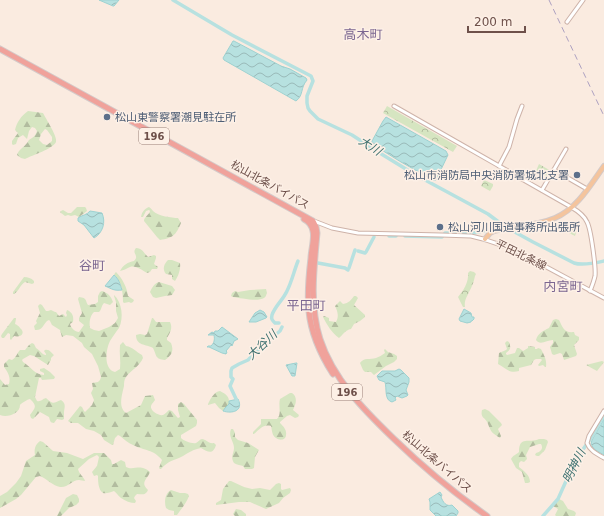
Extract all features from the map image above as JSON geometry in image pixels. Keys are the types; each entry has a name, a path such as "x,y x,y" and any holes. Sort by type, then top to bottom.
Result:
{"highway":[{"name":"松山北条バイパス","path":"0,49 313,221"},
{"name":"松山北条バイパス","path":"0,52 307,220 315,232 314,311 320,338 325,352 337,375 365,409 405,450 444,484 487,516"},
{"name":"196","path":"307,220 313,221 315,232"},
{"name":"松山北条バイパス","path":"315,232 308,291 309,312 316,340 328,366 352,398 403,452 482,516"}],"main road":[{"path":"486,239 490,233 502,229 556,218 580,198 603,167"}],"street":[{"path":"567,22 583,0"},
{"path":"394,106 542,190 581,214 588,222 595,264 595,276 590,291"},
{"path":"499,166 509,147 522,106"},
{"path":"542,190 566,149"},
{"path":"554,170 587,189"},
{"name":"平田北条線","path":"313,221 334,229 358,233 471,236 486,239 513,250 604,298"},
{"path":"315,232 323,225"},
{"path":"604,411 589,436 587,444 592,451 604,458"}],"green space":[{"path":"387,106 457,146 453,152 383,113"},
{"path":"28,111 43,113 54,132 56,142 54,145 42,152 25,159 17,155 29,140 34,137 37,131 35,128 32,127 29,131 27,139 23,135 18,138 16,144 13,145 12,141 18,133 15,130 17,124 21,117","holes":["45,129 52,137 52,141 47,145 43,144 39,140 41,134"]},
{"path":"539,164 551,171 548,177 536,171"},
{"path":"484,180 493,184 490,191 481,186"},
{"path":"77,207 85,207 87,211 79,217 75,215 65,216 60,212 63,210 71,213"},
{"path":"149,207 158,214 178,218 181,223 174,235 160,240 157,237 144,221 150,211 146,211 143,217 141,217 144,211"},
{"path":"575,225 577,229 575,236 565,231"},
{"path":"136,248 141,250 148,257 154,255 156,256 154,264 158,267 157,269 152,269 147,273 134,267 120,271 126,264 136,259 134,252"},
{"path":"168,260 180,263 179,273 175,281 172,279 172,275 166,274 164,270"},
{"path":"470,271 476,274 465,302 465,307 463,307 458,297 468,280 468,273"},
{"path":"116,272 127,289 128,296 134,300 133,302 123,302 119,281 114,275"},
{"path":"24,277 32,279 34,283 32,284 25,282 16,293 13,294 13,292"},
{"path":"159,282 172,286 175,290 172,295 156,298 153,297 150,292 156,283"},
{"path":"266,289 267,293 265,298 258,300 231,296 235,291"},
{"path":"102,291 109,295 113,302 110,305 104,303 99,312 94,312 90,319 90,328 99,331 115,323 118,318 114,295 119,302 122,315 121,324 110,341 107,349 106,358 109,367 115,372 120,369 120,345 123,342 126,346 133,348 142,355 143,358 125,379 121,401 122,408 126,413 141,405 145,396 153,395 155,400 151,408 155,413 163,415 169,410 172,411 178,418 180,417 178,404 181,402 197,420 197,423 196,426 181,435 181,438 192,443 196,443 202,439 210,443 214,443 216,445 212,451 210,452 201,448 191,451 169,462 160,469 162,460 159,456 152,452 131,444 118,435 112,445 94,431 86,429 78,423 71,423 68,421 80,406 85,412 92,405 94,400 91,393 93,389 92,383 98,382 101,377 98,366 92,354 73,336 66,335 62,337 60,330 52,325 49,320 41,329 35,330 34,326 37,323 36,321 40,313 38,306 40,304 46,311 51,310 56,312 59,316 63,314 66,317 67,310 69,311 73,318 73,322 70,324 75,331 79,332 84,325 79,321 82,313 78,299 79,297 85,299 88,305 95,304 98,302 98,296"},
{"path":"354,296 358,298 354,305 365,315 365,317 354,324 351,329 346,331 339,338 330,329 323,317 329,318 329,321 336,322 338,314 335,306 340,301 343,304 347,303"},
{"path":"14,318 16,318 15,324 19,326 23,332 22,335 14,336 11,340 10,334 8,333 4,338 2,338 2,334"},
{"path":"152,318 156,322 170,322 171,324 171,330 167,340 171,343 172,351 171,355 165,360 158,358 153,348 140,343 136,339 136,335 147,334"},
{"path":"553,320 559,320 566,331 574,332 575,335 579,337 579,340 574,345 577,354 576,356 564,360 562,354 560,353 554,355 552,354 550,347 553,340 540,343 536,340 539,334 549,328"},
{"path":"507,341 509,342 510,349 506,353 507,355 515,353 517,348 523,351 528,348 528,346 535,347 535,349 541,349 546,360 546,367 543,365 538,365 542,360 541,359 534,360 531,365 519,368 519,371 516,372 510,371 498,364 499,353 507,349 505,343"},
{"path":"32,343 43,354 46,355 44,351 47,350 54,355 48,365 30,355 22,360 38,374 44,375 40,369 44,368 55,377 54,379 42,380 39,378 35,397 37,401 41,401 46,398 55,403 61,400 64,403 64,419 57,419 54,423 51,422 49,417 40,412 33,419 31,418 30,415 35,407 34,403 30,399 20,404 16,413 6,416 0,415 0,379 5,385 9,384 10,382 9,375 4,367 4,364 9,359 12,360 20,350 25,350"},
{"path":"385,349 397,356 397,359 374,375 371,372 365,372 360,363 365,359 374,359 379,357 385,353"},
{"path":"602,361 604,362 597,371 586,365"},
{"path":"220,391 229,399 229,404 223,411 215,403 208,405 213,396"},
{"path":"290,393 295,396 296,399 293,410 299,415 295,418 290,415 287,416 280,422 286,431 285,438 281,440 275,437 272,433 271,426 262,427 253,434 253,432 261,424 261,419 277,419 279,415 280,399"},
{"path":"485,409 501,423 502,425 498,429 501,436 500,438 492,432 487,422 482,417 482,410"},
{"path":"231,429 233,429 235,437 238,440 248,443 259,450 255,457 254,468 245,469 243,466 234,463 232,457 234,448 230,434"},
{"path":"539,439 547,440 548,442 545,450 537,456 535,455 536,453 542,449 541,444 530,447 526,455 527,459 524,462 521,461 519,463 519,467 526,473 530,480 530,482 525,483 522,472 516,468 511,459 519,452 519,447 523,442"},
{"path":"40,441 53,451 67,453 83,459 94,453 104,453 111,460 112,464 121,460 125,462 126,467 146,469 150,472 144,483 148,490 145,494 137,494 135,496 135,503 128,502 114,491 107,493 101,492 98,476 94,476 92,472 97,466 99,457 97,455 89,459 78,469 85,481 77,480 60,487 40,476 36,477 21,495 0,508 0,496 7,492 16,483 21,476 26,461 35,455 35,447"},
{"path":"229,481 252,489 260,488 270,490 279,483 281,484 282,490 290,488 291,490 290,493 279,503 266,509 250,502 216,505 216,503 221,500 223,489"},
{"path":"171,490 188,494 189,496 177,515 174,515 174,511 169,510 165,506 166,495"},
{"path":"73,494 77,495 79,502 69,508 61,516 57,516 66,498"},
{"path":"559,499 563,501 568,509 576,513 575,516 555,515 558,509 553,506"},
{"path":"236,509 241,510 246,514 246,516 235,516 233,514"}],"water":[{"path":"99,0 119,0 113,6"},
{"path":"233,41 306,78 307,80 298,99 296,101 224,60 223,58"},
{"path":"386,117 446,151 448,155 436,180 433,180 401,162 372,144 372,141"},
{"path":"90,211 102,213 104,220 102,230 94,238 84,225 78,221 78,218"},
{"path":"114,275 122,290 115,290 105,286"},
{"path":"464,309 471,313 472,317 474,317 471,322 467,323 460,321 459,319"},
{"path":"260,310 264,312 267,317 256,322 249,322 255,313"},
{"path":"222,327 238,339 234,341 232,346 231,345 226,351 226,354 207,347 214,343 214,335 208,335 212,332 214,333 215,331 218,331"},
{"path":"297,363 295,376 292,376 286,365"},
{"path":"399,369 409,378 406,390 408,395 402,398 397,396 395,398 396,400 392,402 389,401 387,397 385,382 379,380 377,376 382,371 395,371"},
{"path":"238,399 239,406 236,411 223,411 229,404 229,401"},
{"path":"604,419 604,455 594,449 591,444"},
{"path":"440,492 445,504 452,505 458,511 456,516 436,516 430,510 429,499"}],"waterway":[{"name":"大川","path":"173,0 232,35 311,76 313,81 307,96 307,103 310,111 318,119 352,135 414,174 488,214 504,226 574,263 585,264 604,261"},
{"name":"大谷川","path":"405,236 442,237 445,233 474,233 504,226"},
{"name":"大谷川","path":"389,236 396,236"},
{"name":"大谷川","path":"366,252 374,237"},
{"name":"大谷川","path":"349,268 355,250"},
{"name":"大谷川","path":"358,251 365,253"},
{"name":"大谷川","path":"279,323 275,323 273,321 272,315 287,291 298,261"},
{"name":"大谷川","path":"318,263 345,268 348,270"},
{"name":"大谷川","path":"237,401 230,386 233,379 231,377 232,368 248,360 280,331 282,327"},
{"name":"明神川","path":"543,516 558,499 575,461 593,435 604,415"}],"railway":[{"path":"549,0 604,116"}],"place":[{"name":"松山東警察署潮見駐在所","path":"107,117"},
{"name":"松山市消防局中央消防署城北支署","path":"577,175"},
{"name":"松山河川国道事務所出張所","path":"440,227"}],"district":[{"name":"高木町","path":"363,34"},
{"name":"谷町","path":"92,265"},
{"name":"内宮町","path":"563,286"},
{"name":"平田町","path":"306,305"}]}
